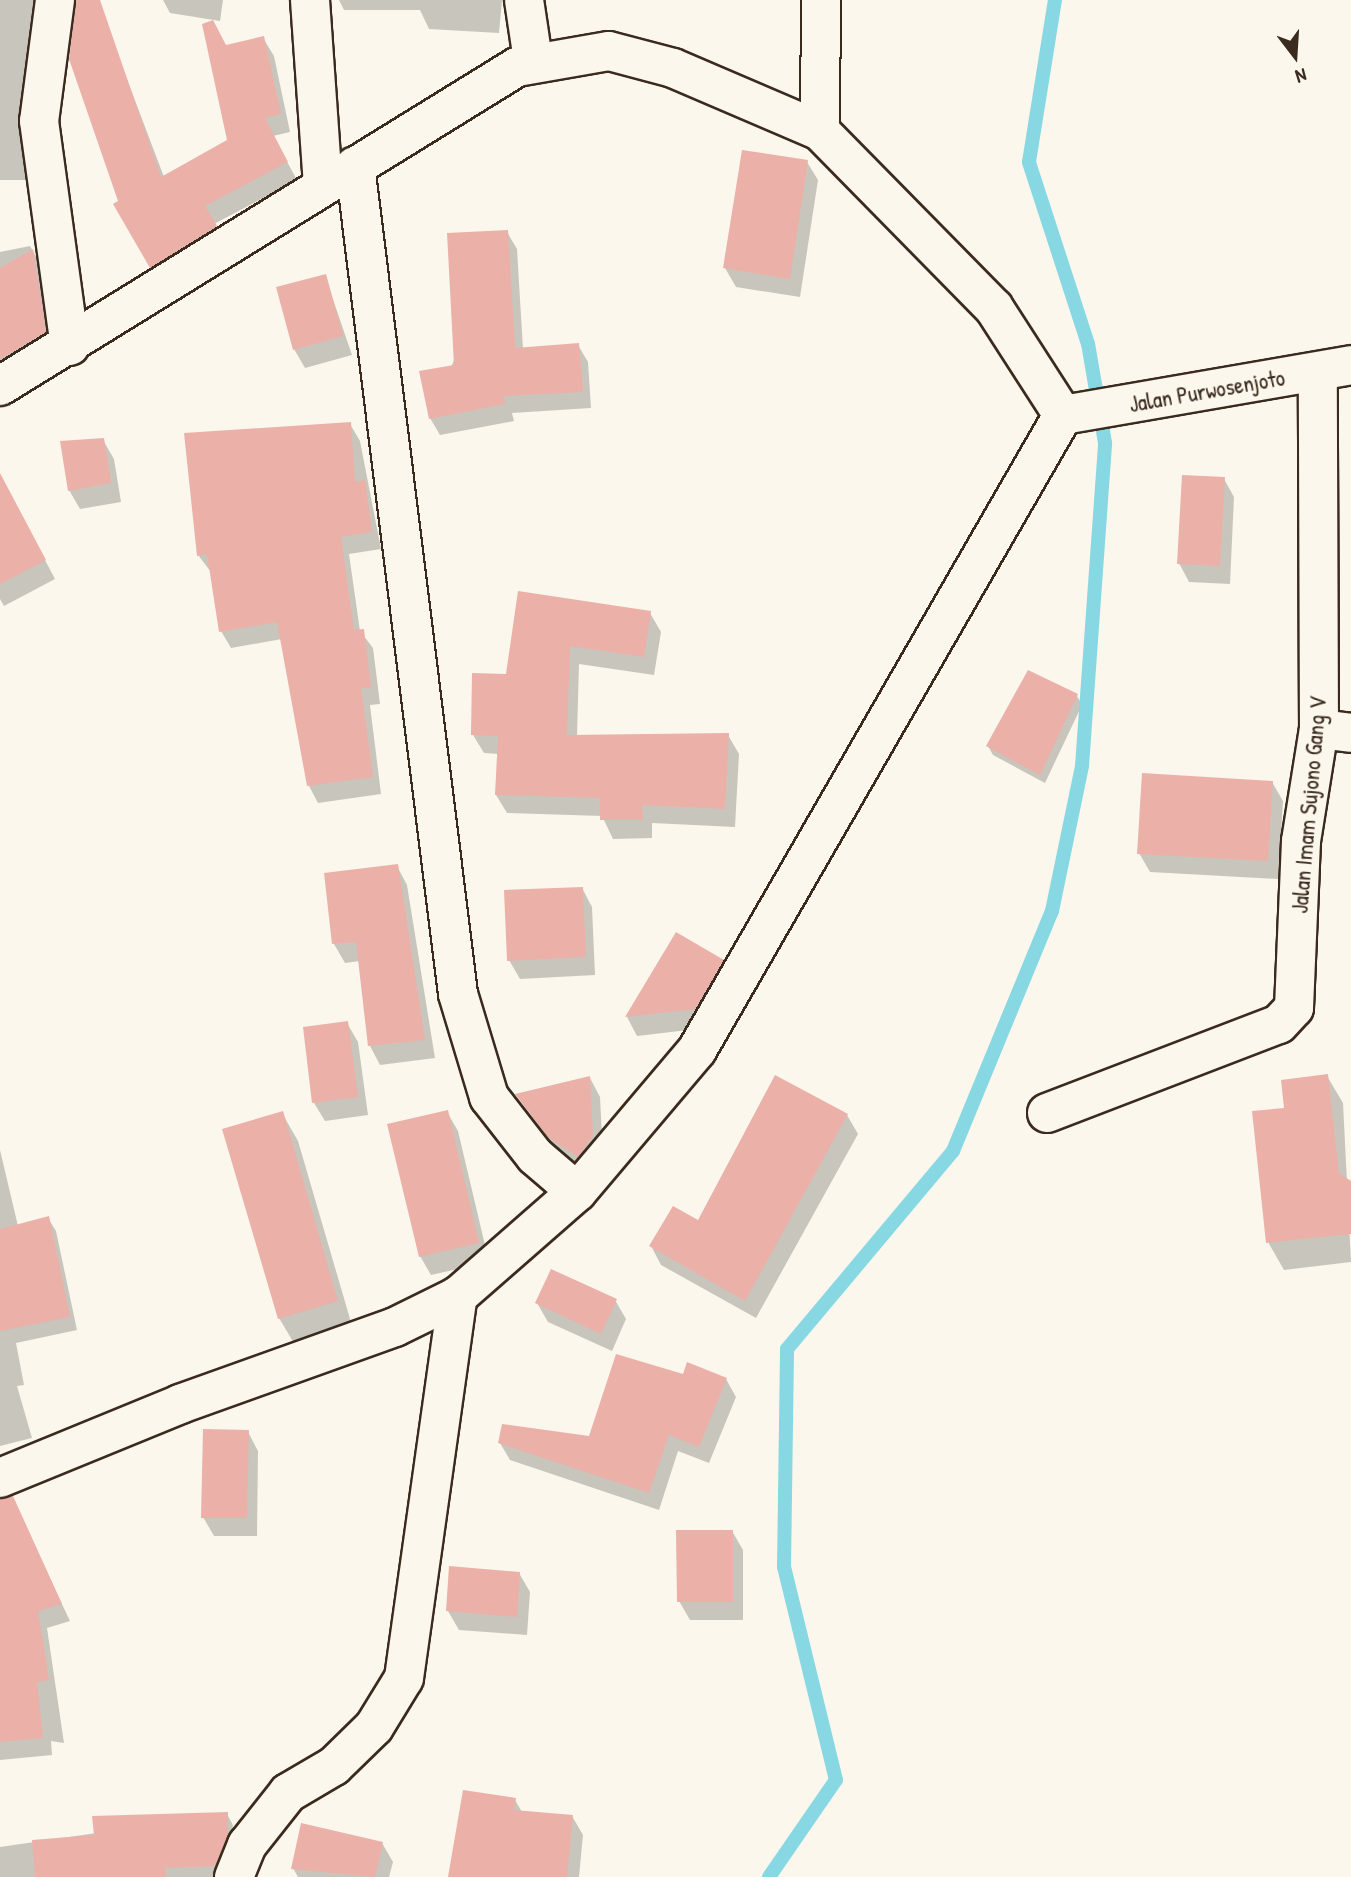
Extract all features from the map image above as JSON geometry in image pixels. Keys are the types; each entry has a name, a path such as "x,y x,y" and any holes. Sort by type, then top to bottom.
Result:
{"street":[{"path":"55,0 39,121 70,346"},
{"path":"310,0 339,175 458,994 489,1097 535,1156 577,1192"},
{"path":"524,0 533,61"},
{"path":"820,131 821,0"},
{"path":"0,386 70,346 339,175 533,61 609,51 673,68 820,131 994,308 1073,414 697,1050 577,1192 458,1296 394,1327 180,1404 0,1478"},
{"name":"Jalan Purwosenjoto","path":"1073,414 1335,368"},
{"name":"Jalan Imam Sujono Gang V","path":"1046,1113 1289,1018 1301,841 1335,731 1335,368"},
{"path":"234,1877 247,1845 288,1793 334,1766 374,1727 404,1678 458,1296"}],"building":[{"path":"76,0 100,0 161,177 227,140 202,24 213,20 226,45 264,36 281,114 265,118 288,162 205,206 217,226 150,268 113,204 118,201 69,59"},
{"path":"742,150 808,160 790,279 723,268"},
{"path":"508,230 515,348 579,343 583,392 504,396 505,404 429,419 419,371 454,365 447,233"},
{"path":"33,249 46,332 0,359 0,268"},
{"path":"326,274 343,336 293,350 276,287"},
{"path":"351,422 355,482 365,480 372,532 341,537 354,630 364,629 371,687 361,688 373,777 307,786 277,622 219,632 207,554 197,556 184,433"},
{"path":"104,438 111,483 68,491 60,441"},
{"path":"0,473 46,560 0,584"},
{"path":"1182,475 1225,477 1220,566 1177,564"},
{"path":"518,591 651,611 644,657 570,646 567,735 729,733 725,809 642,805 643,820 600,820 600,798 495,795 498,736 471,735 472,673 506,674"},
{"path":"1028,670 1078,694 1040,775 986,746"},
{"path":"1142,773 1273,781 1268,861 1137,854"},
{"path":"398,864 425,1040 368,1046 356,942 332,944 324,873"},
{"path":"583,887 586,957 507,961 504,890"},
{"path":"676,932 724,960 695,1009 625,1017"},
{"path":"348,1021 358,1097 312,1103 303,1027"},
{"path":"1328,1074 1339,1173 1351,1181 1351,1234 1266,1243 1252,1111 1284,1108 1281,1080"},
{"path":"775,1075 848,1114 745,1301 649,1246 673,1206 698,1220"},
{"path":"590,1076 593,1136 578,1157 548,1137 515,1094"},
{"path":"448,1110 479,1243 419,1257 387,1124"},
{"path":"283,1111 338,1301 278,1319 222,1129"},
{"path":"49,1216 70,1317 0,1331 0,1229"},
{"path":"551,1269 617,1299 601,1334 535,1303"},
{"path":"616,1354 683,1374 687,1362 727,1378 699,1447 669,1435 649,1493 498,1443 502,1424 589,1436"},
{"path":"203,1429 249,1430 247,1518 201,1518"},
{"path":"13,1496 62,1604 38,1611 49,1680 37,1682 43,1738 0,1742 0,1499"},
{"path":"676,1530 733,1530 733,1602 677,1602"},
{"path":"449,1566 520,1572 517,1617 446,1611"},
{"path":"463,1790 516,1798 514,1810 573,1815 567,1877 448,1877"},
{"path":"228,1812 228,1835 215,1866 165,1868 166,1877 35,1877 32,1840 94,1835 92,1816"},
{"path":"301,1823 383,1842 375,1877 291,1869"}],"waterway":[{"path":"769,1877 836,1780 784,1567 787,1349 953,1151 1052,911 1082,766 1105,443 1088,344 1029,162 1055,0"}]}
